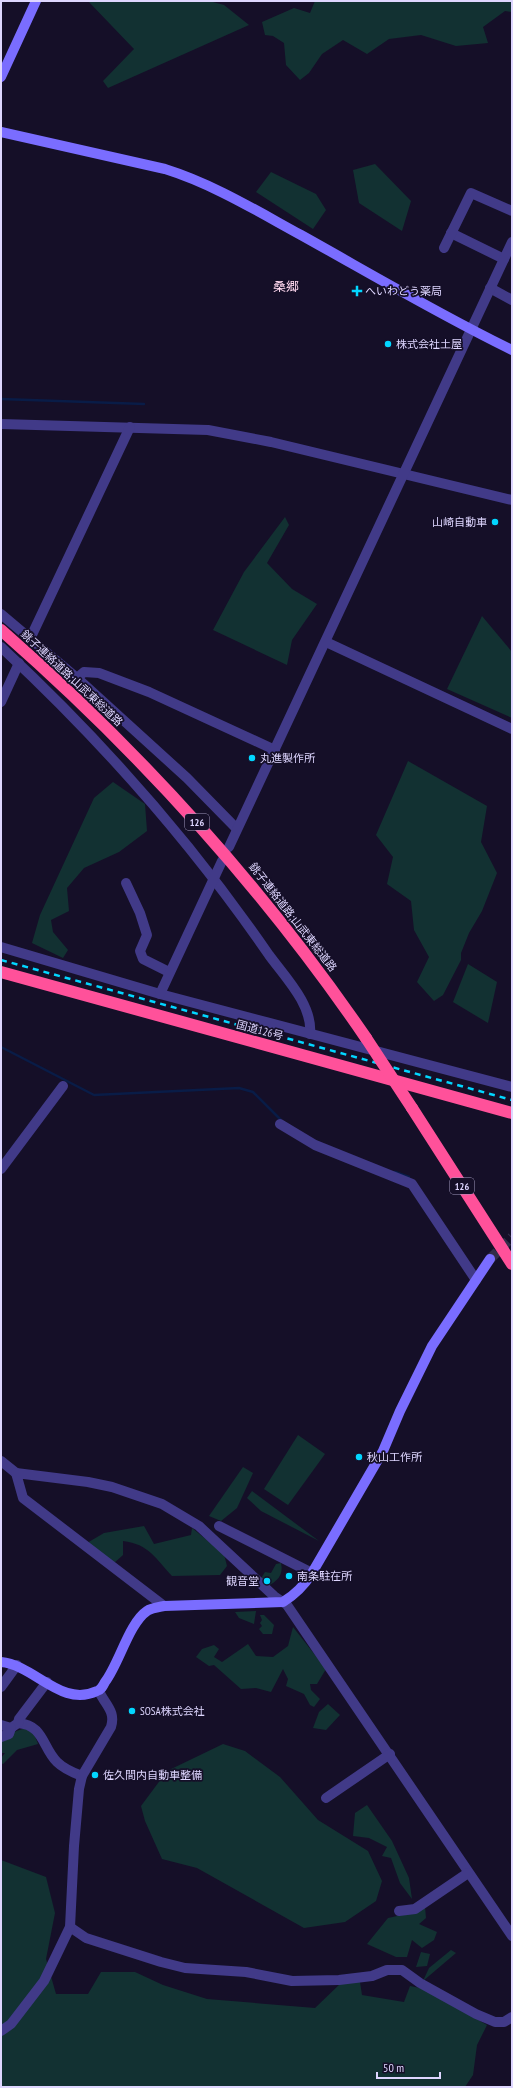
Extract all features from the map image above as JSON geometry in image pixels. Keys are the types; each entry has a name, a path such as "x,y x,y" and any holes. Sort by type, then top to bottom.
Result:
{"highway":[{"name":"銚子連絡道路;山武東総道路","path":"1,630 119,740 211,837 303,950 366,1038 512,1264"},
{"name":"国道126号","path":"1,972 512,1113"}],"street":[{"path":"1,77 36,1"},
{"path":"1,132 165,169 189,177 238,201 471,330 512,350"},
{"path":"444,248 471,193 512,211"},
{"path":"451,233 508,255"},
{"path":"229,846 236,828 326,642 490,288 508,255 512,242"},
{"path":"490,288 512,300"},
{"path":"1,424 208,430 271,442 512,500"},
{"path":"30,638 130,428"},
{"path":"1,614 77,678 176,768 236,828"},
{"path":"326,642 512,729"},
{"path":"1,647 108,754 215,878 295,992 309,1016 310,1034"},
{"path":"1,702 19,664"},
{"path":"77,678 84,672 99,673 149,692 275,750"},
{"path":"160,994 222,861"},
{"path":"126,883 140,912 147,935 140,951 142,959 169,972"},
{"path":"1,947 160,994 512,1087"},
{"path":"1,1169 63,1086"},
{"path":"280,1124 314,1145 412,1184 476,1280"},
{"path":"1,1662 17,1666 47,1682 63,1693 86,1695 99,1691 112,1673 136,1622 147,1611 164,1606 283,1602 305,1585 383,1451 400,1411 432,1346 490,1259"},
{"path":"1,1461 16,1473 88,1482 112,1487 162,1504 199,1526 274,1596 283,1602 390,1754 468,1873 512,1936"},
{"path":"16,1473 23,1498 164,1606"},
{"path":"219,1526 312,1573"},
{"path":"1,1687 17,1666"},
{"path":"1,1737 9,1734 10,1726 19,1719 47,1682"},
{"path":"1,2031 11,2024 44,1981 70,1927 74,1846 78,1797 82,1776 111,1727 113,1719 110,1708 103,1700 99,1691"},
{"path":"10,1726 28,1724 36,1728 58,1763 82,1776"},
{"path":"326,1798 390,1754"},
{"path":"399,1912 415,1909 468,1873"},
{"path":"70,1927 86,1938 161,1962 185,1968 246,1972 292,1981 339,1980 372,1976 387,1970 402,1970 420,1983 495,2022 504,2022 512,2017"}],"green space":[{"path":"88,1 209,1 224,5 249,25 108,88 103,81 134,49"},
{"path":"315,1 512,1 512,12 505,11 483,27 488,43 456,46 421,35 389,39 367,54 343,40 322,54 309,73 300,80 286,65 284,43 273,36 265,35 262,22 294,8 310,13"},
{"path":"375,164 411,201 402,231 359,203 353,170"},
{"path":"271,172 316,194 326,210 313,229 256,192"},
{"path":"285,517 289,525 267,563 292,589 317,604 292,640 287,665 213,630 244,572"},
{"path":"482,616 512,652 512,718 447,689"},
{"path":"408,761 487,806 481,842 497,873 482,911 469,933 461,953 461,960 443,995 434,1001 417,982 429,957 414,930 411,901 387,884 393,857 376,835"},
{"path":"113,782 145,804 147,831 119,852 84,868 67,888 69,911 51,920 53,932 68,950 63,958 32,943 40,915 94,798"},
{"path":"468,964 497,982 488,1023 453,1002"},
{"path":"298,1435 325,1454 288,1505 264,1489"},
{"path":"243,1467 253,1473 237,1508 221,1521 209,1516"},
{"path":"252,1491 319,1541 261,1511 247,1498"},
{"path":"144,1526 154,1544 191,1535 192,1528 224,1554 227,1566 220,1575 172,1576 151,1553 139,1545 123,1541 123,1555 114,1563 87,1543 104,1533"},
{"path":"281,1563 282,1567 279,1578 266,1587 260,1580 265,1572 271,1573 276,1564"},
{"path":"256,1611 254,1624 239,1618 235,1612"},
{"path":"260,1615 264,1615 274,1625 272,1634 263,1634 259,1629 262,1626 260,1623 262,1620"},
{"path":"293,1627 326,1669 317,1684 310,1684 311,1690 320,1699 314,1707 310,1705 304,1694 286,1686 288,1679 283,1669 271,1692 256,1688 241,1689 214,1665 209,1666 196,1657 202,1649 214,1645 219,1649 214,1657 222,1662 248,1644 256,1656 273,1657 288,1646"},
{"path":"328,1704 340,1715 326,1730 313,1728 319,1712"},
{"path":"25,1728 34,1734 38,1744 17,1750 3,1764 1,1763 1,1758 5,1753 1,1753 1,1742 11,1733"},
{"path":"223,1744 245,1751 280,1777 318,1820 368,1851 382,1881 376,1901 345,1922 304,1928 197,1868 162,1859 145,1821 141,1806 167,1771"},
{"path":"367,1805 392,1841 409,1878 412,1899 400,1883 391,1858 382,1856 387,1847 369,1838 353,1836 355,1813"},
{"path":"1,1860 46,1877 55,1913 46,1959 56,1994 88,1994 101,1972 135,1972 163,1985 207,1999 315,2008 341,1983 360,1982 362,1995 404,2002 410,1986 425,1989 487,2025 477,2045 473,2075 465,2087 1,2087"},
{"path":"425,1907 426,1918 419,1924 437,1932 434,1940 422,1948 412,1940 407,1957 396,1957 367,1944 388,1918"},
{"path":"451,1950 456,1953 423,1981 429,1968"},
{"path":"421,1952 430,1954 427,1966 416,1967"}],"waterway":[{"path":"1,399 144,404"},
{"path":"1,1047 94,1095 239,1088 253,1092 281,1120"},
{"path":"395,1172 409,1177"}],"tunnel":[{"path":"490,1259 512,1237"}],"railway":[{"path":"1,960 512,1100"}],"place":[{"name":"へいわどう薬局","path":"357,291"},
{"name":"株式会社土屋","path":"388,344"},
{"name":"山崎自動車","path":"495,522"},
{"name":"丸進製作所","path":"252,758"},
{"name":"秋山工作所","path":"359,1457"},
{"name":"南条駐在所","path":"289,1576"},
{"name":"観音堂","path":"267,1581"},
{"name":"SOSA株式会社","path":"132,1711"},
{"name":"佐久間内自動車整備","path":"95,1775"}],"district":[{"name":"桑郷","path":"286,286"}]}
